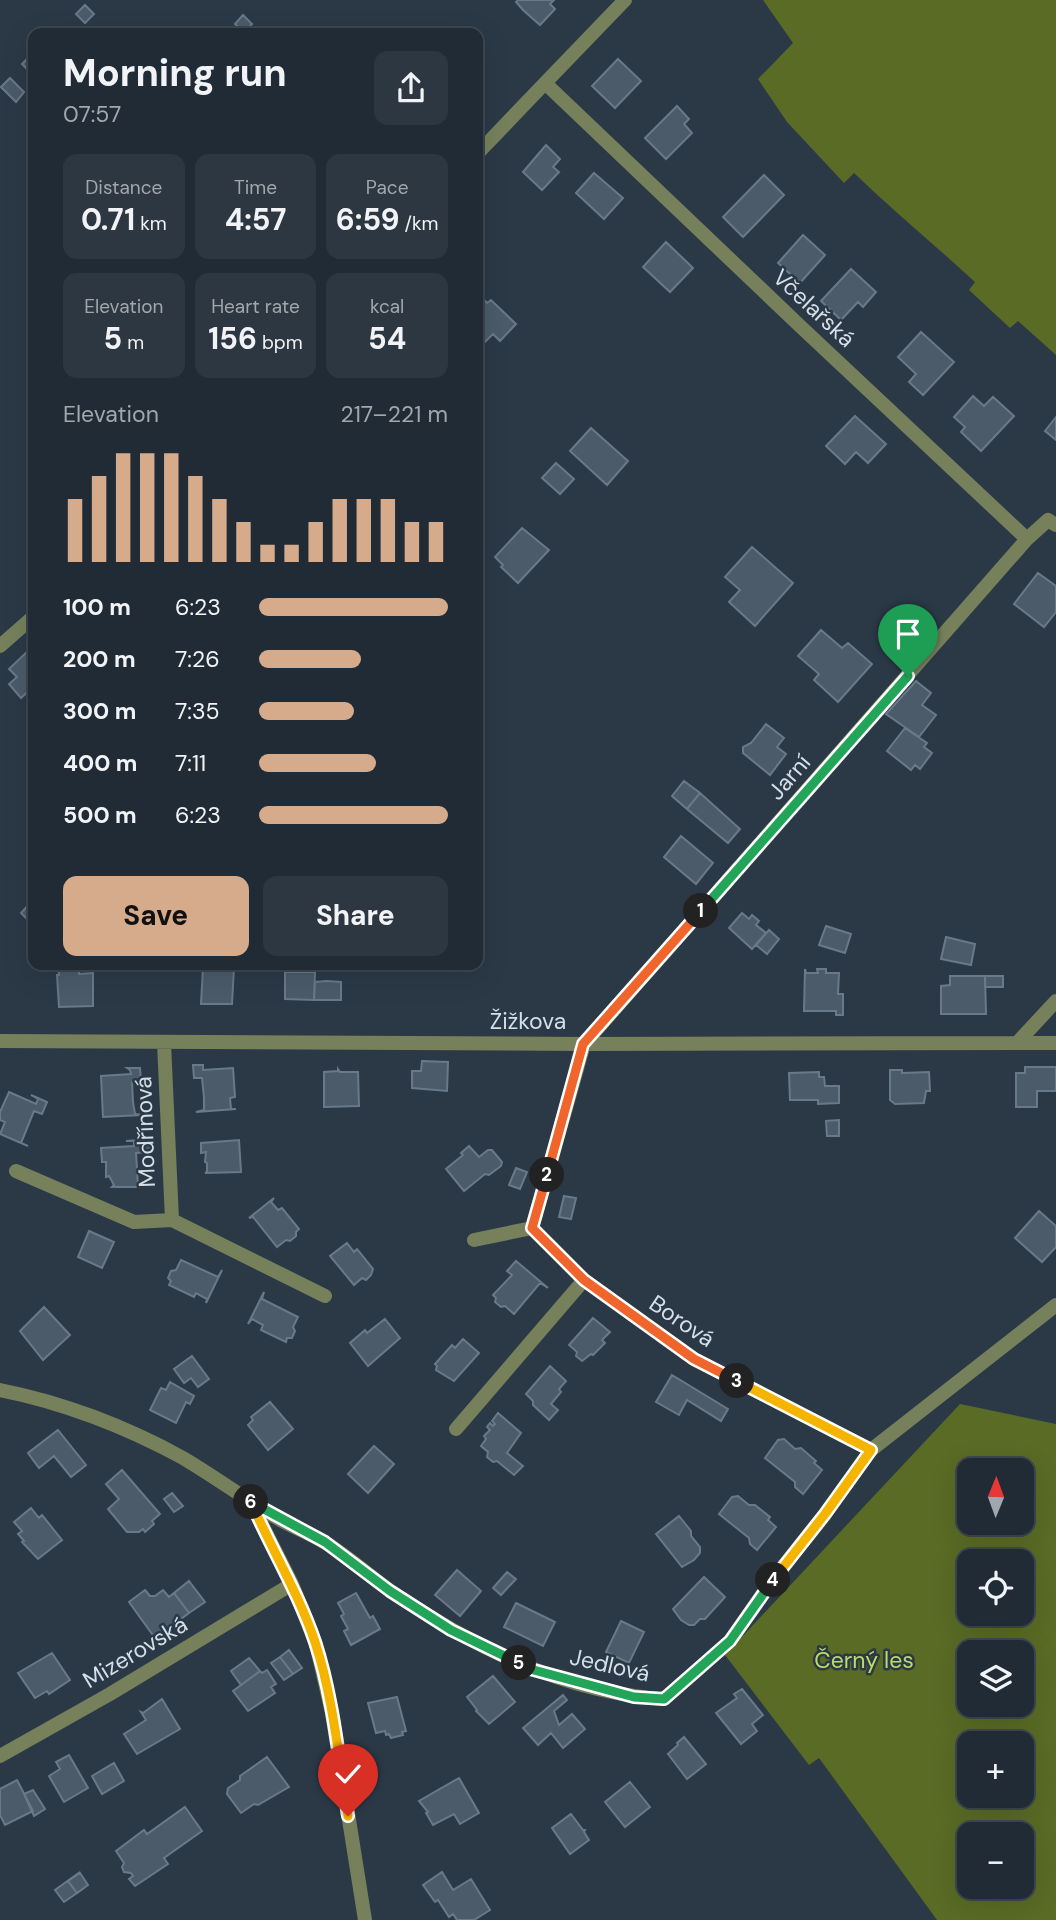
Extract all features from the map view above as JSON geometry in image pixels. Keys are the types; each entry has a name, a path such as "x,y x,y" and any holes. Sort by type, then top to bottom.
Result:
{"street":[{"path":"483,148 625,0"},
{"name":"Včelařská","path":"545,83 1027,539"},
{"path":"1027,539 1048,520 1056,525"},
{"name":"Jarní","path":"583,1044 1027,539"},
{"path":"0,646 28,621"},
{"path":"1017,1043 1056,1001"},
{"name":"Žižkova","path":"0,1041 1056,1043"},
{"name":"Modřínová","path":"164,1043 172,1220"},
{"path":"474,1240 532,1228 583,1044"},
{"name":"Modřínová","path":"16,1171 134,1222 172,1220 325,1296"},
{"name":"Borová","path":"532,1228 584,1280 694,1359 871,1450"},
{"path":"456,1429 584,1280"},
{"name":"Jedlová","path":"251,1502 325,1542 390,1591 451,1630 530,1669 634,1697 664,1699 730,1641 773,1579 871,1450 1056,1305"},
{"path":"0,1390 92,1415 182,1458 251,1502 292,1584 316,1644 329,1701 365,1920"},
{"name":"Mizerovská","path":"0,1756 110,1694 292,1584"}],"green space":[{"path":"763,0 1056,0 1056,355 1018,321 1010,328 969,290 975,282 854,173 844,183 787,122 758,79 793,43"},
{"name":"Černý les","path":"960,1404 1056,1424 1056,1920 937,1920 819,1758 809,1765 725,1655"}],"building":[{"path":"554,0 550,4 555,9 540,25 523,10 516,2"},
{"path":"85,5 94,14 85,23 76,14"},
{"path":"243,15 252,24 248,28 239,28 235,24"},
{"path":"28,58 28,70 22,64"},
{"path":"618,59 641,81 615,108 592,86"},
{"path":"10,78 24,92 16,102 1,87"},
{"path":"677,106 689,119 684,124 692,133 666,159 645,138"},
{"path":"546,145 560,159 553,167 559,172 542,190 523,172"},
{"path":"594,173 623,198 604,219 576,193"},
{"path":"764,175 784,195 743,237 723,217"},
{"path":"803,235 825,255 800,283 778,263"},
{"path":"666,242 693,268 670,292 643,267"},
{"path":"851,269 876,292 863,307 858,302 841,320 821,301"},
{"path":"483,299 487,303 491,300 516,324 500,341 493,334 485,342"},
{"path":"921,332 954,362 923,395 909,382 916,374 898,357"},
{"path":"973,396 984,406 993,397 1014,416 981,451 961,432 965,427 954,417"},
{"path":"855,416 886,444 868,463 856,452 845,464 826,446"},
{"path":"1056,417 1056,440 1045,431"},
{"path":"591,428 628,461 607,485 570,451"},
{"path":"556,463 574,479 560,494 542,478"},
{"path":"522,528 549,550 518,583 501,567 503,565 495,557"},
{"path":"752,547 793,583 755,626 729,602 740,590 725,577"},
{"path":"1038,573 1056,586 1056,612 1044,627 1014,604"},
{"path":"821,630 842,648 848,643 872,664 838,702 814,680 819,674 798,656"},
{"path":"28,651 28,692 21,698 9,684 17,677 9,669"},
{"path":"916,681 931,693 922,705 936,715 919,737 886,714"},
{"path":"766,724 784,738 777,747 786,754 770,775 743,753 743,747 751,743"},
{"path":"905,728 927,743 924,747 932,753 920,769 915,765 911,770 887,751"},
{"path":"684,781 700,793 687,809 672,796"},
{"path":"700,793 740,829 728,843 687,809"},
{"path":"681,836 713,863 696,884 664,857"},
{"path":"28,905 28,920 21,913"},
{"path":"742,913 749,919 752,915 759,921 756,925 766,933 752,949 729,928"},
{"path":"826,926 851,934 845,953 819,945"},
{"path":"769,930 779,939 767,954 756,945"},
{"path":"946,937 975,944 971,965 941,959"},
{"path":"805,969 806,973 818,973 817,969 826,969 826,973 839,973 838,994 843,994 843,1015 836,1015 836,1011 804,1011"},
{"path":"58,970 79,970 79,974 93,973 93,1006 59,1007"},
{"path":"203,970 234,970 232,1004 201,1004"},
{"path":"285,972 315,972 314,1000 285,999"},
{"path":"950,976 985,976 986,1014 941,1014 941,986 950,985"},
{"path":"985,976 1003,976 1003,987 985,987"},
{"path":"315,982 341,982 341,1000 314,1000"},
{"path":"422,1061 448,1062 447,1091 412,1088 412,1071 421,1071"},
{"path":"193,1065 203,1065 203,1070 233,1068 235,1097 230,1098 231,1109 236,1109 196,1112 204,1110 204,1098 202,1078 194,1078"},
{"path":"1025,1067 1056,1067 1056,1091 1037,1091 1037,1107 1016,1107 1016,1073 1025,1073"},
{"path":"127,1068 140,1068 141,1081 132,1081 133,1102 135,1114 143,1115 103,1117 101,1076 131,1074"},
{"path":"338,1069 340,1072 358,1072 359,1106 324,1107 324,1072"},
{"path":"890,1070 902,1070 902,1073 929,1072 930,1091 926,1091 924,1103 895,1104 890,1100"},
{"path":"819,1072 819,1077 824,1077 825,1086 839,1086 839,1103 818,1104 818,1100 790,1100 789,1073"},
{"path":"9,1092 36,1104 38,1099 31,1095 47,1102 42,1114 34,1111 21,1143 0,1134 5,1122 0,1120 0,1112"},
{"path":"839,1120 839,1136 827,1136 826,1121"},
{"path":"150,1139 151,1152 136,1153 138,1186 143,1187 112,1187 114,1185 109,1176 106,1177 106,1162 102,1162 101,1148 134,1146 134,1141 126,1141"},
{"path":"239,1140 241,1172 205,1173 206,1152 201,1153 201,1143"},
{"path":"469,1146 479,1157 492,1150 502,1162 501,1166 489,1175 485,1174 464,1191 446,1169 463,1155 461,1153"},
{"path":"516,1168 527,1172 520,1189 509,1185"},
{"path":"564,1196 576,1198 571,1219 559,1217"},
{"path":"274,1198 271,1202 278,1210 282,1208 299,1229 290,1241 286,1240 277,1247 253,1217 249,1218"},
{"path":"1039,1211 1056,1226 1056,1247 1042,1262 1015,1238"},
{"path":"89,1231 114,1242 102,1268 78,1257"},
{"path":"347,1243 354,1252 357,1249 373,1269 366,1280 362,1278 354,1285 330,1256"},
{"path":"181,1260 218,1277 222,1270 206,1303 207,1299 196,1293 194,1297 169,1285 171,1271 176,1270"},
{"path":"516,1261 548,1288 540,1283 514,1314 495,1302 493,1295 512,1275 507,1271"},
{"path":"264,1292 262,1299 298,1317 292,1338 287,1338 286,1342 261,1330 263,1325 252,1319 248,1324"},
{"path":"44,1307 70,1335 43,1360 20,1331"},
{"path":"593,1318 610,1332 602,1340 605,1343 582,1361 569,1345"},
{"path":"385,1319 400,1338 368,1366 350,1343 365,1330 367,1333"},
{"path":"463,1339 479,1353 454,1381 436,1370 435,1364 452,1345 455,1348"},
{"path":"192,1356 209,1379 198,1387 191,1378 184,1383 174,1369"},
{"path":"550,1366 566,1381 551,1404 558,1410 549,1420 526,1394"},
{"path":"672,1375 728,1409 721,1421 687,1400 679,1415 656,1402"},
{"path":"170,1382 194,1396 190,1404 186,1402 176,1423 150,1410 161,1388 166,1390"},
{"path":"270,1402 293,1429 268,1450 248,1425 253,1420 251,1417"},
{"path":"498,1413 521,1433 507,1453 523,1466 514,1475 497,1461 493,1462 487,1457 488,1452 481,1446 486,1439 484,1436 490,1430 487,1427 490,1423 493,1426 495,1424 492,1421"},
{"path":"58,1430 86,1465 71,1477 54,1456 39,1468 28,1453"},
{"path":"784,1439 795,1449 801,1448 822,1470 803,1494 795,1487 795,1482 765,1458 778,1440"},
{"path":"374,1446 394,1464 368,1493 348,1474"},
{"path":"122,1470 160,1514 145,1532 143,1529 139,1532 127,1532 108,1509 119,1499 106,1484"},
{"path":"172,1493 183,1506 174,1512 164,1499"},
{"path":"738,1496 770,1517 768,1520 776,1527 757,1550 750,1544 749,1538 719,1514 732,1497"},
{"path":"31,1508 39,1518 42,1515 62,1540 38,1559 22,1542 24,1541 18,1534 22,1531 14,1522"},
{"path":"679,1516 700,1547 700,1553 694,1560 682,1567 656,1534"},
{"path":"457,1570 481,1591 460,1616 435,1595"},
{"path":"507,1572 516,1579 501,1595 493,1588"},
{"path":"704,1577 725,1597 705,1619 689,1625 681,1620 673,1609"},
{"path":"189,1581 205,1602 189,1613 174,1593"},
{"path":"145,1590 150,1596 163,1590 169,1597 174,1593 189,1613 155,1638 129,1602"},
{"path":"356,1593 370,1618 373,1616 380,1629 351,1645 344,1631 348,1629 338,1603"},
{"path":"516,1603 555,1622 543,1646 504,1627"},
{"path":"621,1621 644,1632 629,1663 606,1652"},
{"path":"289,1650 302,1668 293,1674 280,1657"},
{"path":"52,1653 70,1680 49,1694 47,1691 35,1698 18,1673"},
{"path":"280,1657 293,1674 284,1680 271,1663"},
{"path":"249,1658 260,1671 241,1685 231,1671"},
{"path":"267,1670 276,1684 271,1687 275,1693 248,1711 233,1691 260,1671 262,1673"},
{"path":"493,1676 515,1702 489,1724 467,1697"},
{"path":"742,1689 763,1715 752,1724 757,1731 741,1744 716,1713 737,1698 734,1694"},
{"path":"563,1695 567,1700 554,1711 559,1725 572,1714 585,1729 563,1748 551,1733 538,1745 523,1728"},
{"path":"397,1697 406,1731 402,1732 403,1735 391,1738 385,1731 376,1733 368,1703"},
{"path":"162,1699 180,1729 137,1754 124,1734 146,1720 141,1712"},
{"path":"684,1737 706,1764 687,1779 668,1754"},
{"path":"69,1755 88,1788 64,1802 49,1776 60,1769 56,1762"},
{"path":"267,1757 289,1787 241,1813 227,1794 228,1788"},
{"path":"114,1763 124,1781 102,1794 92,1776"},
{"path":"459,1778 479,1813 460,1824 454,1814 433,1825 426,1813 428,1812 419,1801"},
{"path":"17,1780 33,1811 5,1825 0,1815 0,1789"},
{"path":"630,1782 650,1807 625,1827 605,1802"},
{"path":"33,1790 45,1809 34,1816 24,1794"},
{"path":"185,1807 202,1831 164,1858 168,1864 135,1886 129,1879 133,1876 124,1872 124,1863 116,1851 144,1830 147,1834"},
{"path":"571,1814 585,1830 589,1840 570,1854 552,1828"},
{"path":"80,1872 68,1881 77,1893 64,1902 55,1890"},
{"path":"442,1872 453,1890 471,1879 490,1910 474,1920 457,1920 453,1914 449,1917 438,1900 435,1902 423,1885"},
{"path":"80,1873 88,1885 77,1893 68,1881"}],"route":[{"path":"348,1816 331,1713 316,1644 292,1584 251,1502 325,1542 390,1591 451,1630 530,1669 634,1697 664,1699 730,1641 773,1579 871,1450 694,1359 584,1280 532,1228 583,1044 908,676"}]}
